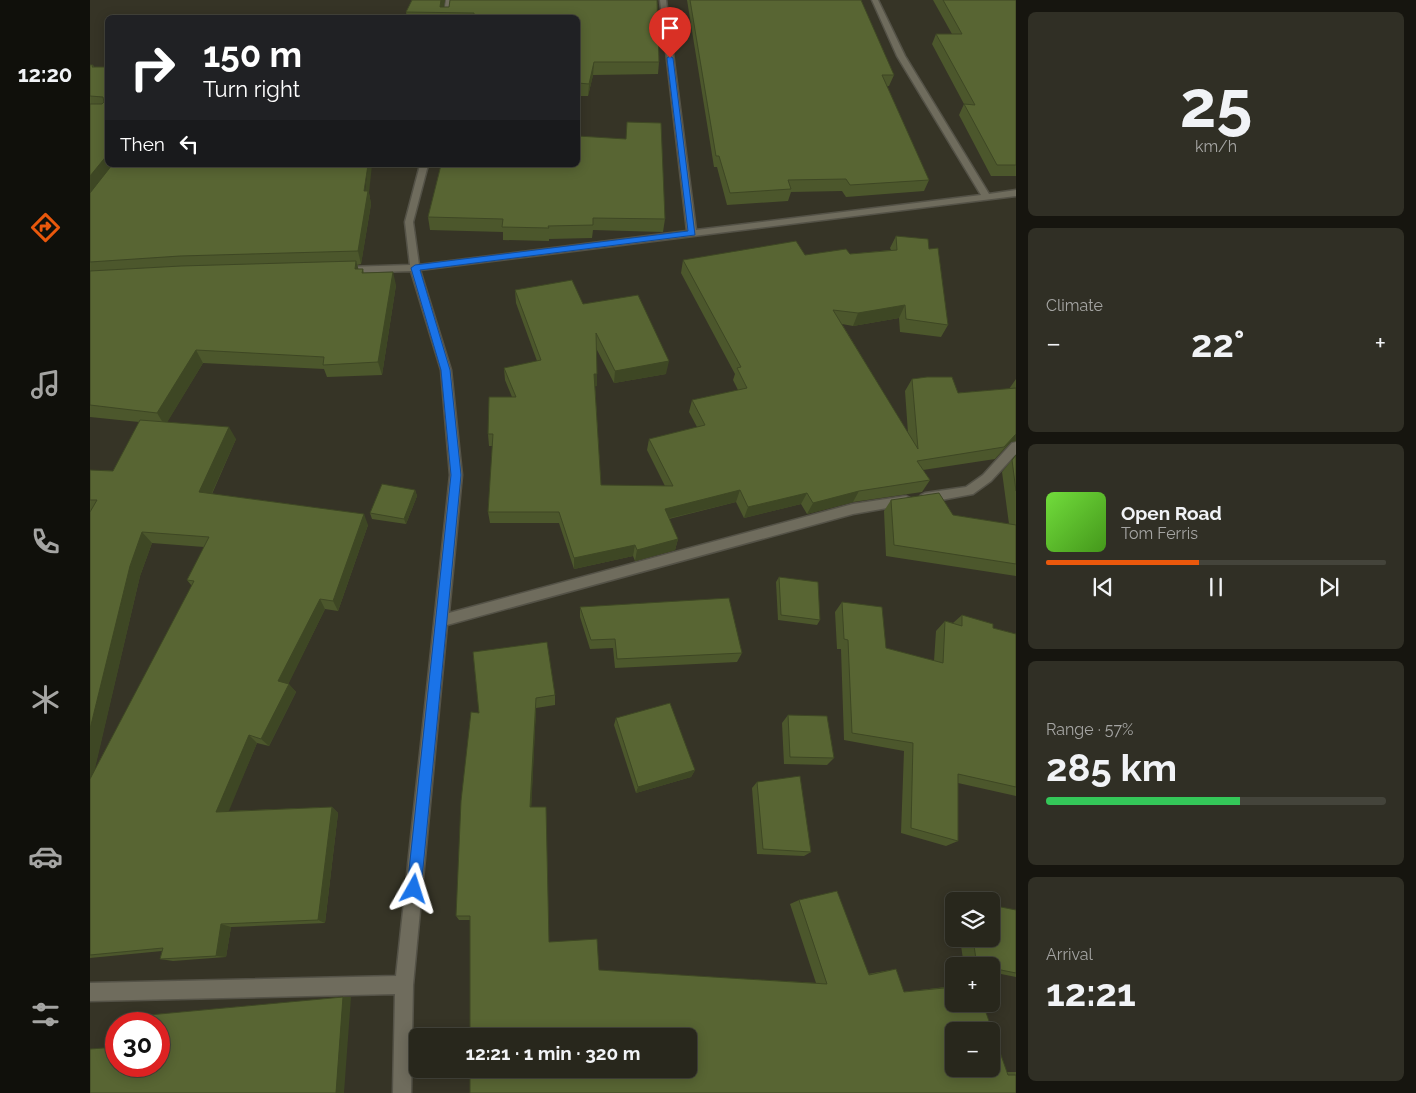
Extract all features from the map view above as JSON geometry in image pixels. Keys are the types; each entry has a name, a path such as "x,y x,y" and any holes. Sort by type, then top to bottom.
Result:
{"street":[{"path":"446,15 449,0"},
{"path":"663,0 692,233"},
{"path":"875,0 901,56 986,196"},
{"path":"402,1093 404,985 456,475 446,370 415,268 409,222 423,167"},
{"path":"336,270 415,268 1016,192"},
{"path":"441,621 853,509 969,491 987,478 1016,446"},
{"path":"90,992 404,985"}],"building":[{"path":"412,0 441,0 440,7 449,7 450,0 657,0 659,62 594,62 589,84 580,83 580,15 474,15 474,13 406,12"},
{"path":"690,0 861,0 894,75 882,75 929,180 850,185 846,179 788,180 791,189 730,193 719,156 716,156"},
{"path":"943,0 1016,0 1016,165 997,165 964,104 975,105 936,34 962,34"},
{"path":"90,65 93,65 92,67 105,67 105,158 90,176 90,104 102,104 104,102 103,97 90,96"},
{"path":"627,122 661,123 665,219 593,218 593,225 548,226 549,228 502,227 503,219 428,217 440,167 580,167 580,136 626,139"},
{"path":"110,167 368,167 364,191 368,191 358,251 180,256 90,262 90,193"},
{"path":"896,236 928,239 929,249 938,248 948,325 906,319 905,305 858,313 833,310 918,449 912,379 927,377 952,377 958,393 1016,388 1016,434 1004,447 917,461 930,480 859,491 813,503 807,493 748,507 740,490 665,509 678,539 637,550 635,545 574,558 559,512 488,512 493,434 488,434 489,397 516,397 504,368 541,360 515,290 572,280 583,304 638,295 669,361 615,371 596,333 597,374 594,374 601,485 673,486 649,439 705,425 692,400 747,388 737,368 741,367 683,260 796,241 805,255 846,249 850,254 897,250"},
{"path":"356,261 355,269 363,269 362,273 393,272 378,362 323,365 324,357 196,350 157,413 90,405 90,271 181,266"},
{"path":"140,420 229,427 199,492 364,514 333,601 320,599 278,681 289,684 261,739 249,735 216,812 332,807 318,920 221,924 216,956 160,959 163,948 90,955 90,779 194,581 187,580 209,537 142,532 130,566 90,729 90,512 97,500 90,500 90,470 113,471"},
{"path":"1016,455 1016,491 1012,460"},
{"path":"382,484 415,490 404,519 370,513"},
{"path":"939,493 953,515 1016,525 1016,564 894,545 891,500"},
{"path":"779,577 818,582 820,620 781,615"},
{"path":"729,598 742,653 617,659 615,639 591,640 580,607"},
{"path":"842,602 882,607 886,648 943,663 945,621 962,626 962,615 993,624 993,628 1016,634 1016,787 958,774 958,841 911,828 913,743 852,733 848,640 844,639"},
{"path":"547,642 555,695 536,698 530,807 546,807 549,942 597,939 599,970 827,984 799,900 837,891 869,975 896,969 904,992 945,988 945,1012 986,1012 989,1022 945,1022 945,1077 1000,1077 1000,1052 1008,1075 1016,1075 1016,1093 470,1093 470,1078 697,1078 697,1028 470,1028 470,916 456,916 461,801 471,712 479,713 473,652"},
{"path":"670,703 695,770 638,787 616,718"},
{"path":"788,715 827,716 834,758 790,757"},
{"path":"800,776 811,852 763,849 757,782"},
{"path":"1000,907 1016,910 1016,973 1000,970 1000,957 976,957 974,947 1000,947"},
{"path":"343,997 336,1093 90,1093 90,1049 105,1048 105,1077 170,1077 170,1013"}],"route":[{"path":"414,889 456,475 446,370 415,268 692,233 670,58"}]}
